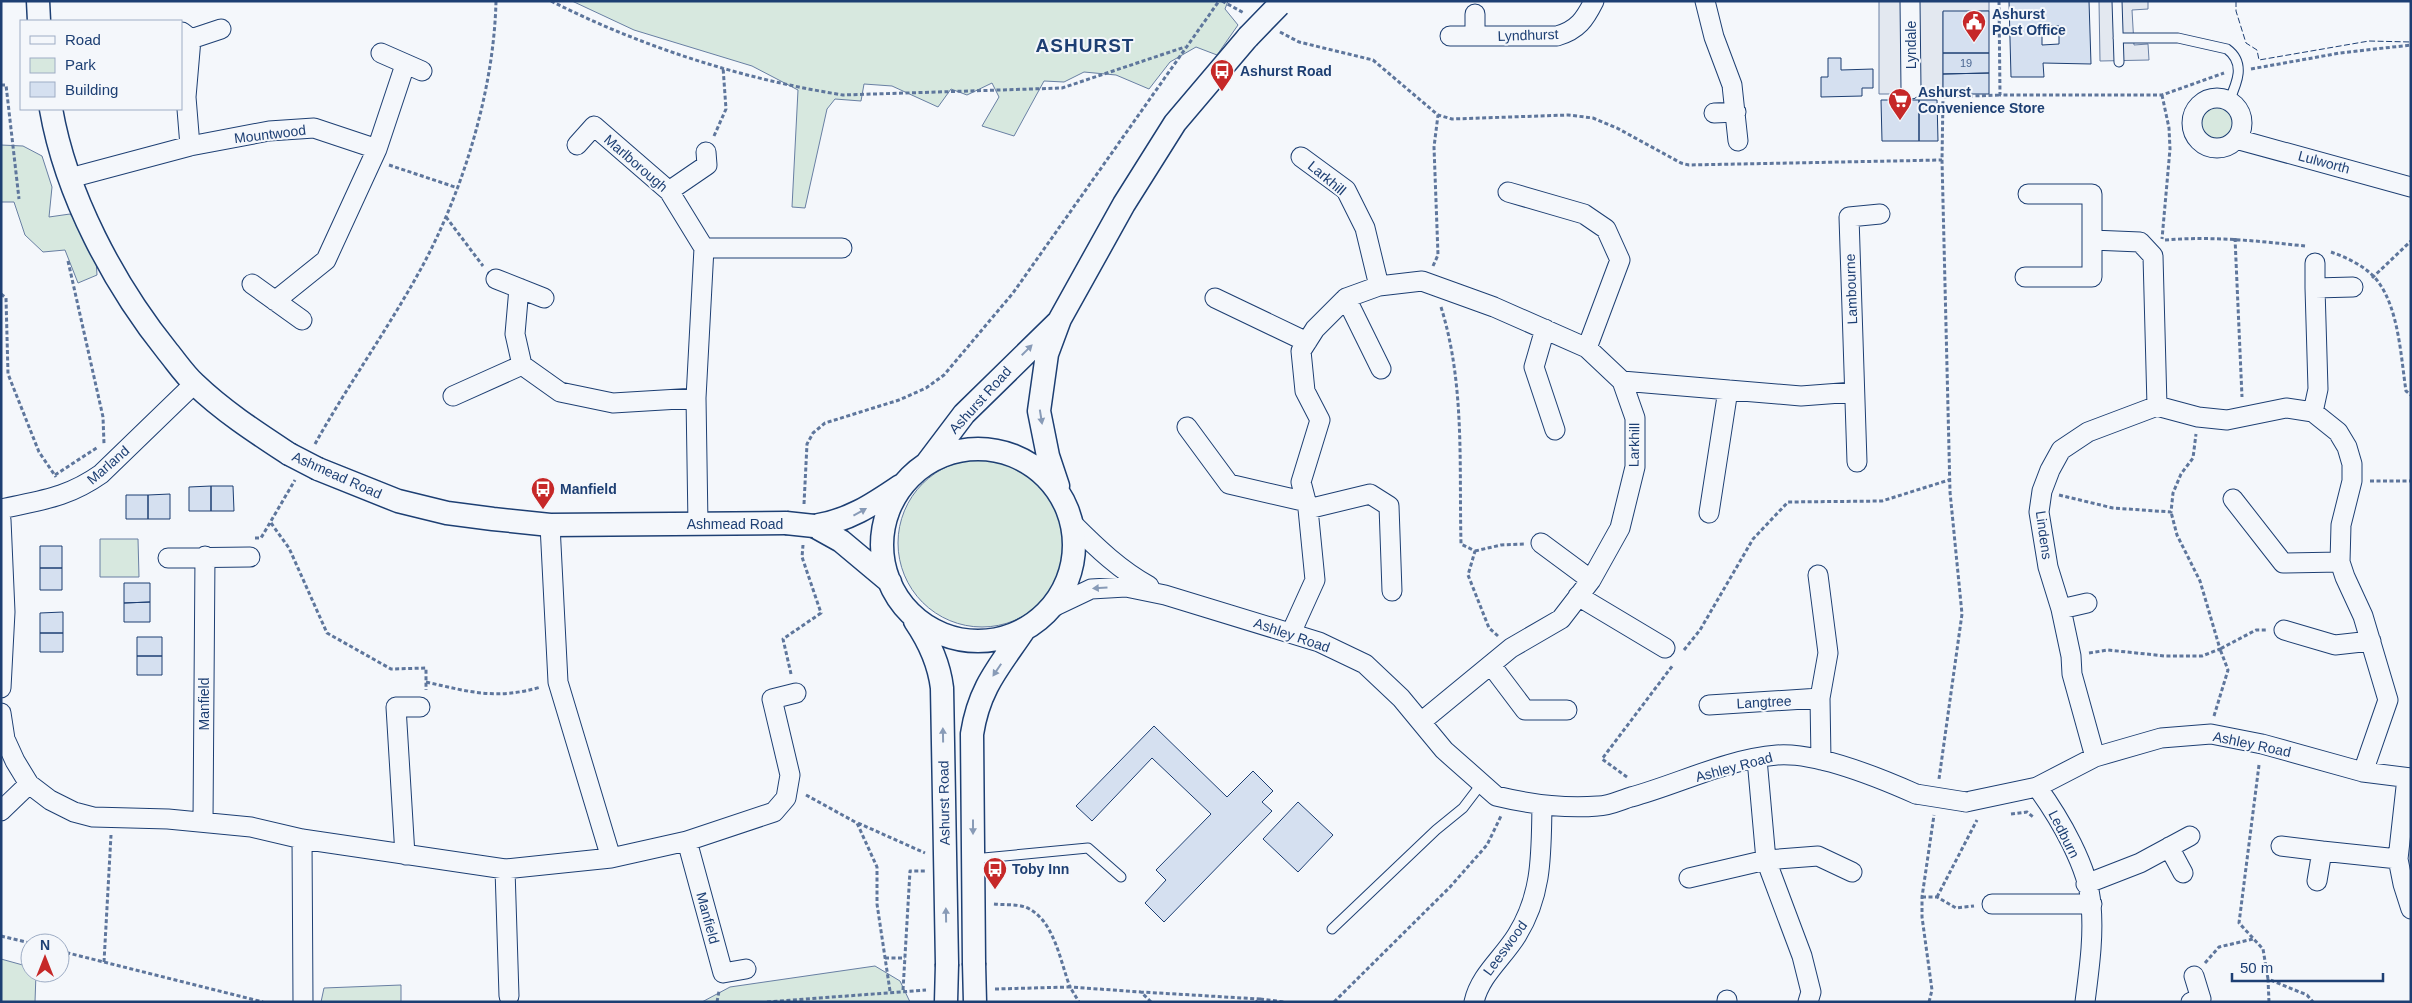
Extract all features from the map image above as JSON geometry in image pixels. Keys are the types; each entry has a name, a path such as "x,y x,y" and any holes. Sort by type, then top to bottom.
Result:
{"street":[{"path":"38,1 39,20"},
{"name":"Lyndhurst","path":"1450,36 1557,36 1579,27 1594,1"},
{"path":"1705,1 1714,37 1732,85 1738,141"},
{"name":"Lyndale","path":"1910,1 1911,89"},
{"name":"Ashurst Road","path":"1062,497 1048,456 1039,411 1047,354 1060,319 1124,204 1175,123 1248,37 1282,3"},
{"path":"1475,36 1476,14"},
{"path":"190,146 186,97 186,35 220,29"},
{"path":"275,302 326,260 413,68 381,53"},
{"path":"2212,98 2229,101 2239,112 2242,119 2242,126 2236,140 2229,145 2212,148 2204,145 2192,132 2192,114 2197,107 2212,98"},
{"name":"Ashmead Road","path":"51,110 70,178 102,251 125,292 153,334 194,384 289,454 318,469 398,501 447,513 550,525 835,523 854,515 907,481"},
{"path":"1714,113 1736,112"},
{"name":"Marlborough","path":"577,145 594,126 669,191 704,248"},
{"name":"Mountwood","path":"70,178 190,146 269,131 314,128 374,154"},
{"name":"Lulworth","path":"2236,140 2411,187"},
{"path":"669,191 708,165 706,152"},
{"name":"Larkhill","path":"1301,157 1346,190 1365,228 1379,286"},
{"path":"1508,192 1584,214 1606,229 1620,260 1587,348"},
{"path":"2024,276 2092,276 2092,194 2028,194"},
{"name":"Lambourne","path":"1856,462 1849,217 1880,214"},
{"path":"2092,240 2140,242 2153,256 2157,406 2198,417 2227,420 2286,408 2312,412 2338,432 2347,447 2352,464 2352,481 2341,525 2340,562 2372,641 2388,700 2364,772"},
{"path":"698,524 696,398 704,248 842,248"},
{"path":"2312,412 2318,389 2315,288 2317,253"},
{"path":"496,279 544,298"},
{"name":"Larkhill","path":"1291,633 1315,580 1308,505 1301,482 1320,420 1305,391 1301,351 1315,329 1346,298 1379,286 1422,281 1494,306 1587,348 1622,381 1635,418 1635,466 1620,528 1591,580 1561,619 1511,648 1420,722"},
{"path":"252,284 302,320"},
{"path":"2315,288 2353,287"},
{"path":"519,288 515,334 522,365 560,392 613,403 696,398"},
{"path":"1215,298 1307,342"},
{"path":"1346,298 1381,368"},
{"name":"Ashurst Road","path":"925,465 964,414 1060,319"},
{"path":"1545,329 1534,367 1554,430"},
{"path":"453,396 522,365"},
{"path":"1622,381 1800,396 1854,392"},
{"name":"Marland","path":"1,509 68,494 102,474 194,384"},
{"path":"1709,513 1728,390"},
{"name":"Lindens","path":"2095,757 2072,674 2071,656 2061,609 2041,532 2039,512 2042,491 2061,450 2088,432 2157,406"},
{"path":"1187,427 1229,484 1308,505 1370,494 1389,506 1392,591"},
{"path":"985,449 1016,456 1042,473 1062,497 1073,524 1074,554 1072,564 1067,583 1051,608 1039,620 1024,630 995,640 964,640 935,631 910,613 898,599 890,582 882,556 883,529 892,503 907,481 925,465 954,452 985,449"},
{"path":"2233,499 2283,562 2340,562"},
{"path":"1,520 5,612 1,688"},
{"name":"Ashmead Road","path":"802,524 841,541 890,582"},
{"name":"Ashley Road","path":"1073,524 1104,555 1130,576 1166,595"},
{"path":"550,525 558,682 611,858"},
{"path":"1542,543 1591,580"},
{"path":"168,558 205,556 250,558"},
{"name":"Manfield","path":"203,821 205,556"},
{"path":"1818,575 1828,654 1820,698 1821,760"},
{"name":"Ashley Road","path":"1051,608 1091,589 1126,587 1166,595 1319,642 1365,664 1401,698 1444,750 1496,796 1542,805 1599,806 1737,763 1778,755 1821,760 1882,779 1916,794 1966,802 2037,787 2095,757 2161,738 2211,734 2262,744 2364,772 2409,778"},
{"path":"1578,596 1675,654"},
{"path":"2061,609 2087,603"},
{"name":"Ashurst Road","path":"910,613 927,639 939,667 942,688 946,871 946,1002"},
{"name":"Ashurst Road","path":"975,1002 972,734 975,714 985,688 1024,630"},
{"path":"2284,630 2335,645 2372,641"},
{"path":"1490,665 1525,710 1566,710"},
{"path":"1,713 5,739 15,761 29,784 50,800 74,812 93,817 203,821 251,827 302,839 505,869 611,858 687,841 774,812 786,798 790,775 772,699 796,692"},
{"name":"Langtree","path":"1709,705 1820,698"},
{"path":"405,854 396,707 420,707"},
{"path":"1758,759 1766,860 1802,956 1811,992 1808,1002"},
{"path":"2409,778 2398,859 2407,883 2411,909"},
{"path":"1,811 29,784"},
{"name":"Ledburn","path":"2037,787 2049,803 2076,854 2092,904 2085,1002"},
{"name":"Leeswood","path":"1474,1002 1483,978 1503,955 1530,912 1537,890 1542,805"},
{"path":"2086,884 2140,863 2190,836"},
{"path":"302,839 303,1002"},
{"name":"Manfield","path":"687,841 723,973 746,969"},
{"path":"2281,846 2398,859"},
{"path":"2169,847 2183,873"},
{"path":"2317,882 2322,851"},
{"path":"1689,878 1766,860 1818,856 1852,872"},
{"path":"505,869 509,996"},
{"path":"1992,904 2092,904"},
{"path":"2191,1002 2201,999 2194,976"}],"lane":[{"path":"2117,1 2119,62"},
{"path":"2118,38 2178,38 2227,48 2234,53 2239,71 2229,101"},
{"path":"1332,929 1436,830 1463,808 1482,784"},
{"path":"973,859 1088,848 1121,877"}],"path":[{"path":"315,444 402,303 446,217 458,188 491,64 496,1"},
{"path":"551,1 648,45 812,90 843,95 1062,88 1187,47"},
{"path":"796,692 783,639 821,613 802,558 807,444 813,432 825,423 899,400 926,388 944,375 1014,293 1221,1 1248,15"},
{"path":"1999,1 2000,95"},
{"path":"1273,28 1299,42 1373,60 1438,115 1452,119 1568,115 1593,118 1618,128 1681,163 1689,165 1942,160"},
{"path":"2250,69 2340,53 2411,45"},
{"path":"706,152 724,119 726,109 723,67"},
{"path":"1911,89 1943,97 2162,95 2229,72"},
{"path":"1,85 6,85 19,199"},
{"path":"2162,95 2169,128 2170,149 2162,240"},
{"path":"1938,780 1962,614 1949,480 1942,160 1943,97"},
{"path":"1438,115 1434,147 1438,255 1431,272 1451,339 1458,394 1461,544 1475,551 1501,545 1542,543"},
{"path":"374,154 458,188"},
{"path":"446,217 496,279"},
{"path":"2140,242 2201,237 2235,238 2348,258 2378,281 2386,296 2397,332 2406,391 2411,395"},
{"path":"2235,238 2243,418"},
{"path":"2353,287 2373,277 2411,241"},
{"path":"55,475 104,444 103,417 68,261"},
{"path":"1,294 6,298 8,374 39,452 68,494"},
{"path":"2198,417 2193,458 2178,481 2173,493 2170,512 2177,535 2200,581 2228,670 2216,709"},
{"path":"250,558 249,538 261,538 295,479"},
{"path":"1632,776 1626,777 1602,759 1675,654 1700,630 1753,539 1788,502 1882,501 1949,480"},
{"path":"2352,481 2411,481"},
{"path":"2042,491 2113,508 2170,512"},
{"path":"271,523 288,548 328,633 391,669 426,668 426,699 420,707"},
{"path":"1475,551 1468,575 1489,628 1511,648"},
{"path":"2071,656 2108,650 2165,656 2202,656 2220,649 2256,630 2284,630"},
{"path":"426,682 491,695 518,693 558,682"},
{"path":"2259,765 2239,923 2263,949 2268,979 2269,1002"},
{"path":"788,786 857,823 915,848"},
{"path":"1334,1002 1450,887 1487,845 1507,799"},
{"path":"1930,1002 1932,990 1922,917 1922,897 1934,809"},
{"path":"2007,814 2027,812"},
{"path":"1937,897 1978,817"},
{"path":"104,962 111,818"},
{"path":"857,823 877,867 876,904 890,991"},
{"path":"903,990 910,871 946,871"},
{"path":"1922,897 1937,897 1956,908 1992,904"},
{"path":"973,902 1024,907 1038,914 1049,930 1070,987 1284,1002"},
{"path":"1,936 20,941"},
{"path":"2194,976 2219,947 2254,939"},
{"path":"70,954 263,1002"},
{"path":"885,958 905,958"},
{"path":"2268,979 2306,995 2313,1002"},
{"path":"1141,992 1151,1002"}],"green space":[{"path":"572,1 1228,1 1225,9 1238,25 1217,55 1196,47 1170,62 1149,89 1116,75 1084,72 1064,82 1044,81 1014,136 982,126 999,97 992,83 967,95 951,89 938,107 892,86 864,84 861,101 835,99 827,109 805,208 792,207 798,90 752,66 634,30"},
{"path":"2218,107 2225,108 2230,112 2234,117 2234,131 2230,136 2225,140 2218,141 2211,140 2206,136 2202,131 2201,124 2202,117 2206,112 2211,108"},
{"path":"1,145 23,146 42,156 52,187 49,217 70,214 95,244 97,275 78,283 65,250 43,252 25,235 14,202 1,202"},
{"path":"982,459 1006,463 1021,469 1035,478 1047,490 1056,504 1062,519 1066,543 1062,567 1056,582 1047,596 1035,608 1021,617 1006,623 982,627 958,623 943,617 929,608 917,596 908,582 902,567 898,543 902,519 908,504 917,490 929,478 943,469 958,463"},
{"path":"100,539 138,539 139,577 100,577"},
{"path":"1,959 20,964 20,983 36,983 35,1002 1,1002"},
{"path":"875,966 900,981 910,1002 702,1002 730,987"},
{"path":"401,985 401,1002 321,1002 324,988"}],"shaded area":[{"path":"1879,1 1989,1 1989,11 1943,12 1943,94 1879,94"},
{"path":"2099,1 2148,1 2148,9 2132,10 2134,45 2148,44 2149,60 2100,61"}],"building":[{"path":"2009,1 2089,1 2091,64 2043,63 2044,77 2011,77","holes":["2042,26 2059,26 2059,44 2042,45"]},
{"path":"1943,11 1989,11 1989,53 1943,53"},
{"path":"1943,53 1989,53 1989,73 1943,74"},
{"path":"1828,58 1841,58 1841,70 1873,69 1873,88 1862,88 1862,96 1821,97 1821,77 1828,77"},
{"path":"1989,73 1989,94 1943,94 1943,74"},
{"name":"Ashurst Convenience Store","path":"1881,100 1919,100 1919,141 1882,141"},
{"path":"1919,100 1937,100 1938,141 1919,141"},
{"path":"211,486 211,511 189,511 189,487"},
{"path":"211,486 233,486 234,511 211,511"},
{"path":"170,494 170,519 148,519 148,495"},
{"path":"126,495 148,495 148,519 126,519"},
{"path":"40,546 62,546 62,568 40,568"},
{"path":"40,568 62,568 62,590 40,590"},
{"path":"124,583 150,583 150,602 124,603"},
{"path":"150,602 150,622 124,622 124,603"},
{"path":"63,612 63,633 40,633 40,613"},
{"path":"40,633 63,633 63,652 40,652"},
{"path":"137,637 162,637 162,656 137,656"},
{"path":"137,656 162,656 162,675 137,675"},
{"path":"1154,726 1227,797 1253,771 1273,791 1262,802 1272,811 1164,922 1145,903 1166,880 1156,870 1211,814 1152,758 1092,821 1076,806"},
{"path":"1298,802 1333,835 1298,872 1263,839"}],"fence":[{"path":"2236,1 2236,11 2246,43 2257,50 2259,60 2369,41 2411,42"}],"place":[{"name":"Ashurst Post Office","path":"1974,43"},
{"name":"Ashurst Road","path":"1222,92"},
{"name":"Ashurst Convenience Store","path":"1900,121"},
{"name":"Manfield","path":"543,510"},
{"name":"Toby Inn","path":"995,890"}],"district":[{"name":"ASHURST","path":"1085,45"}]}
